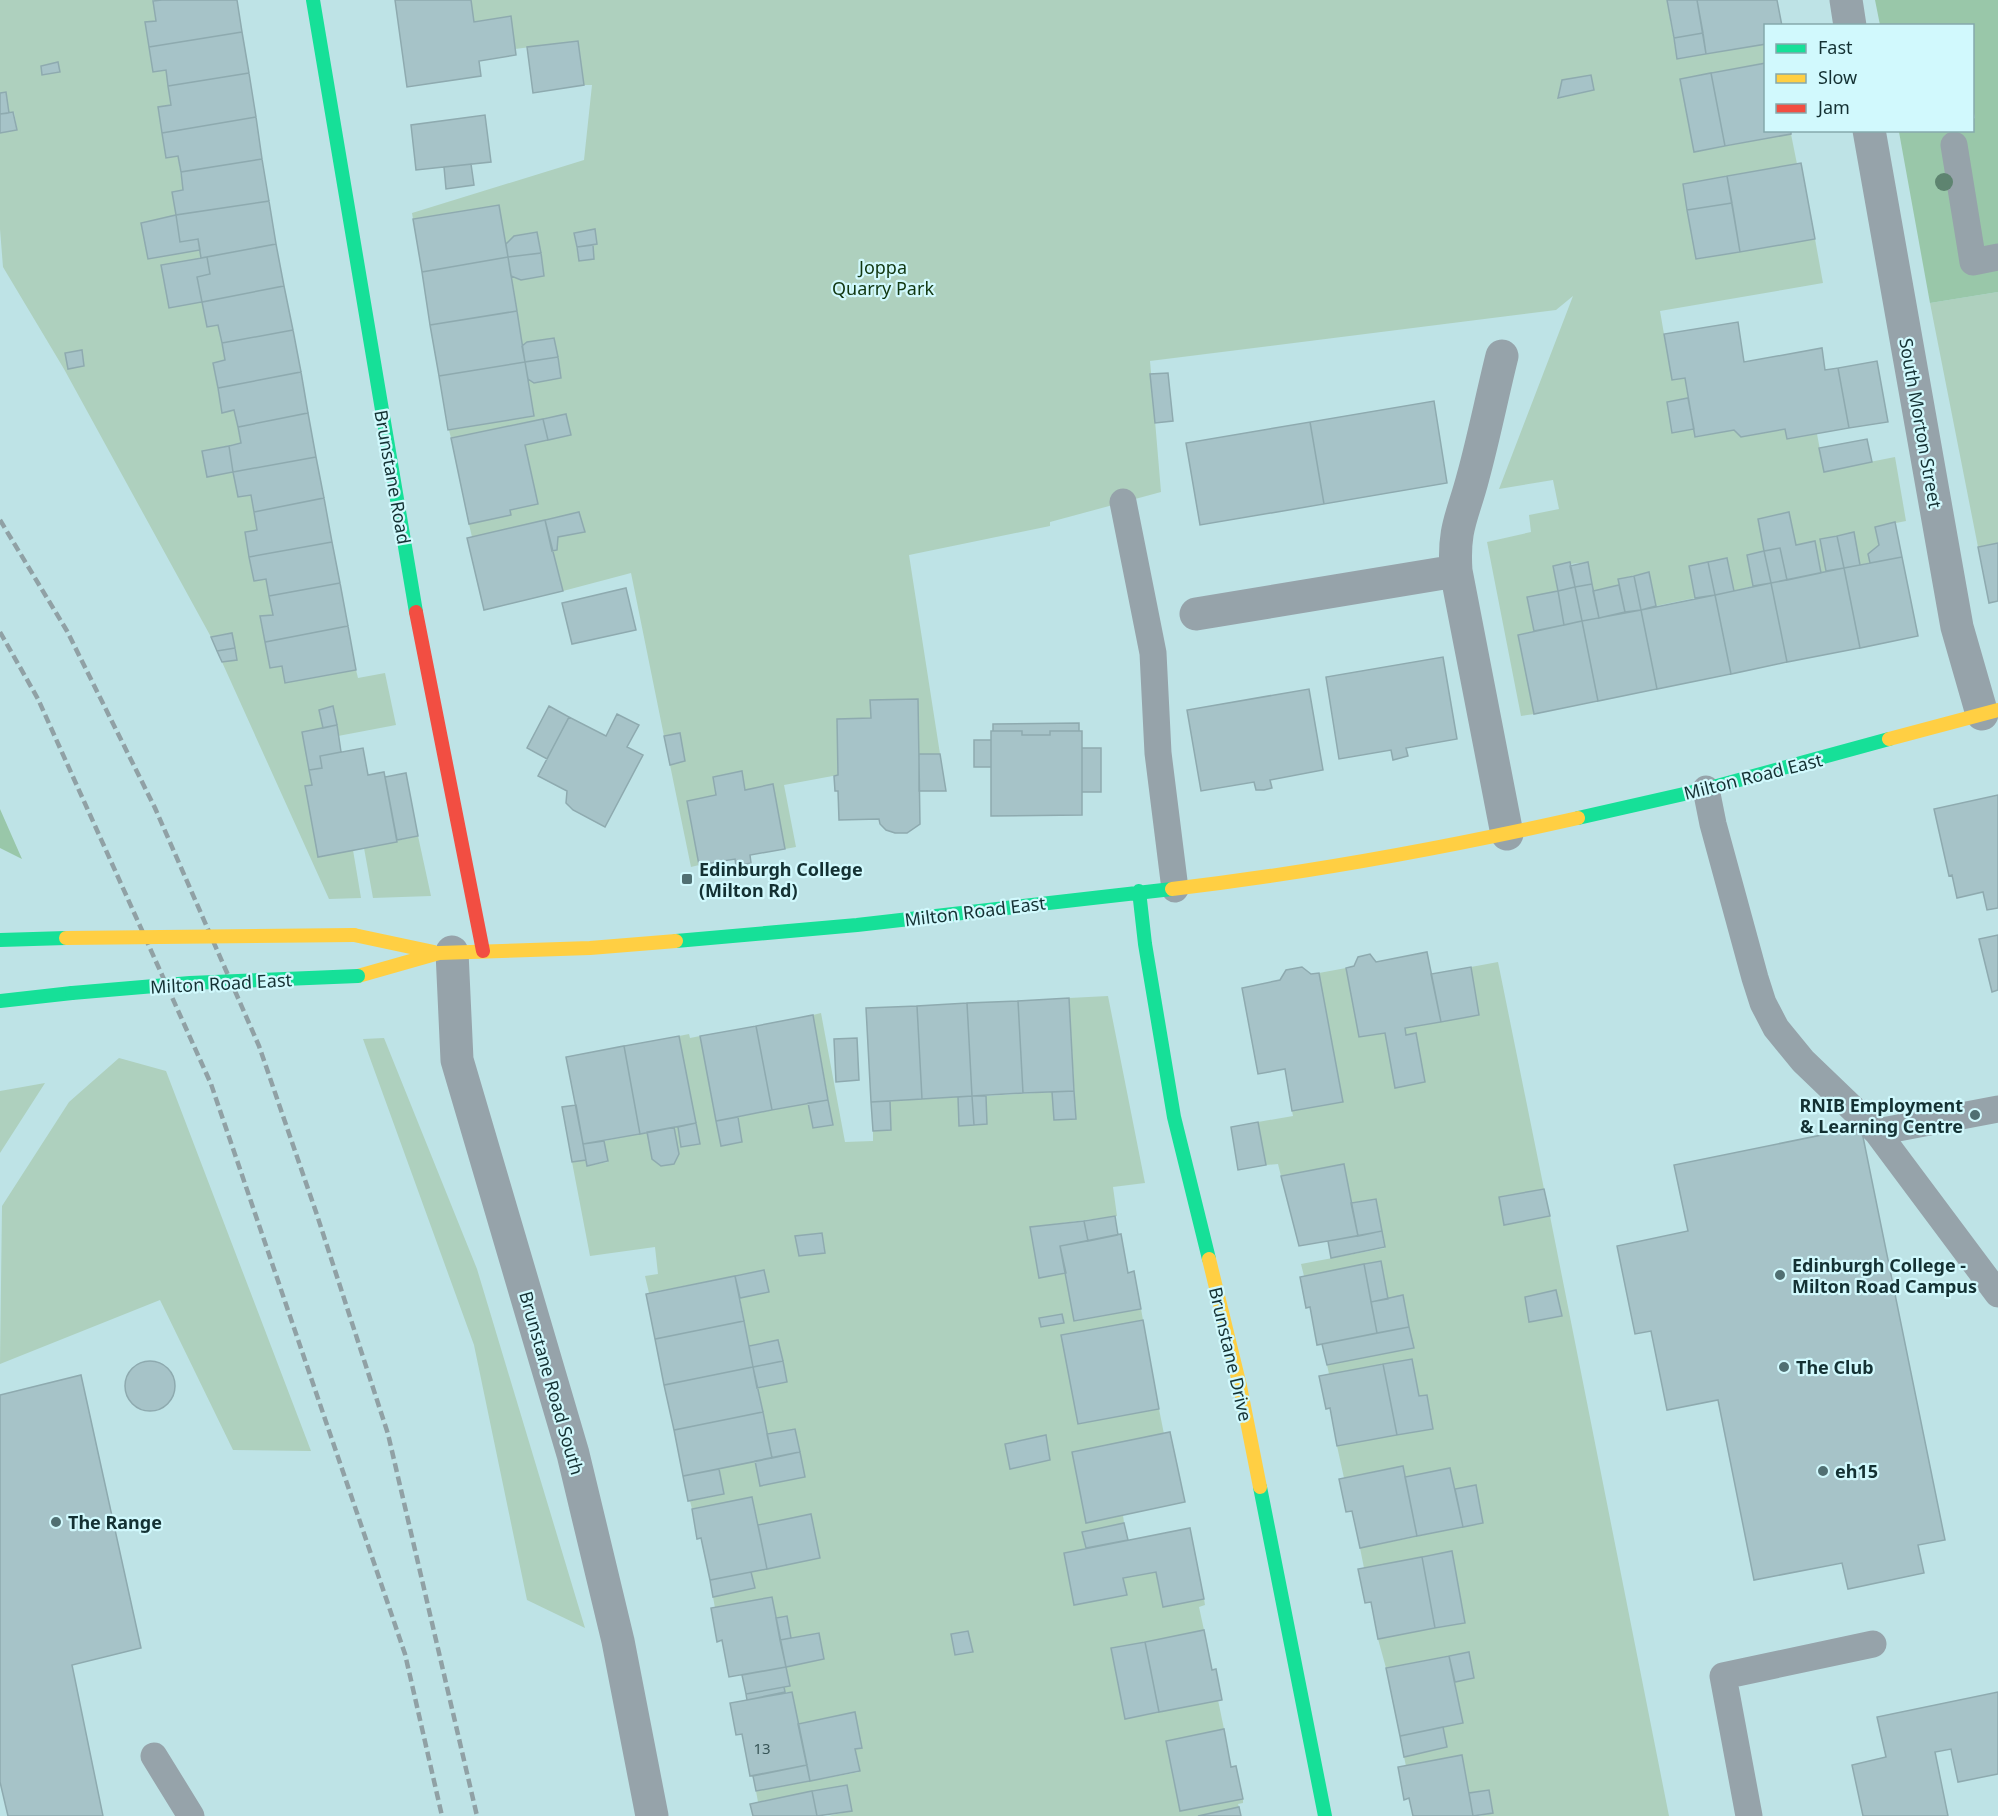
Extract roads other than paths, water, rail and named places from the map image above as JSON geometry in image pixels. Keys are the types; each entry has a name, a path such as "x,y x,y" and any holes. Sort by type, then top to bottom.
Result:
{"main road":[{"name":"Brunstane Road","path":"313,0 413,599 458,952"},
{"name":"Milton Road East","path":"0,940 354,935 458,952 590,948 857,925 1139,891 1175,889 1317,869 1507,834 1706,789 1990,712"},
{"name":"Brunstane Drive","path":"1139,891 1144,944 1174,1117 1240,1386 1325,1816"},
{"name":"Milton Road East","path":"0,1001 190,983 358,976 458,952"}],"street":[{"path":"1846,0 1850,24"},
{"name":"South Morton Street","path":"1869,132 1957,627 1990,712"},
{"path":"1502,356 1473,479 1456,532 1456,571 1507,834"},
{"path":"1196,614 1456,571"},
{"name":"Brunstane Road South","path":"458,952 457,1060 573,1454 618,1641 652,1816"}],"lane":[{"path":"1954,145 1972,262 1998,257"},
{"path":"1123,502 1153,653 1158,753 1175,889"},
{"path":"1706,789 1713,824 1763,1003 1776,1028 1803,1061 1877,1132 1998,1294"},
{"path":"1877,1132 1998,1108"},
{"path":"1749,1816 1723,1676 1873,1644"},
{"path":"154,1756 191,1816"}],"railway":[{"path":"0,520 67,631 155,808 259,1046 388,1434 477,1816"},
{"path":"0,632 38,699 211,1084 405,1654 442,1816"}],"place":[{"name":"Edinburgh College (Milton Rd)","path":"687,879"},
{"name":"RNIB Employment & Learning Centre","path":"1975,1115"},
{"name":"Edinburgh College - Milton Road Campus","path":"1780,1275"},
{"name":"The Club","path":"1784,1367"},
{"name":"eh15","path":"1823,1471"},
{"name":"The Range","path":"56,1522"}],"park label":[{"name":"Joppa Quarry Park","path":"883,277"}]}
